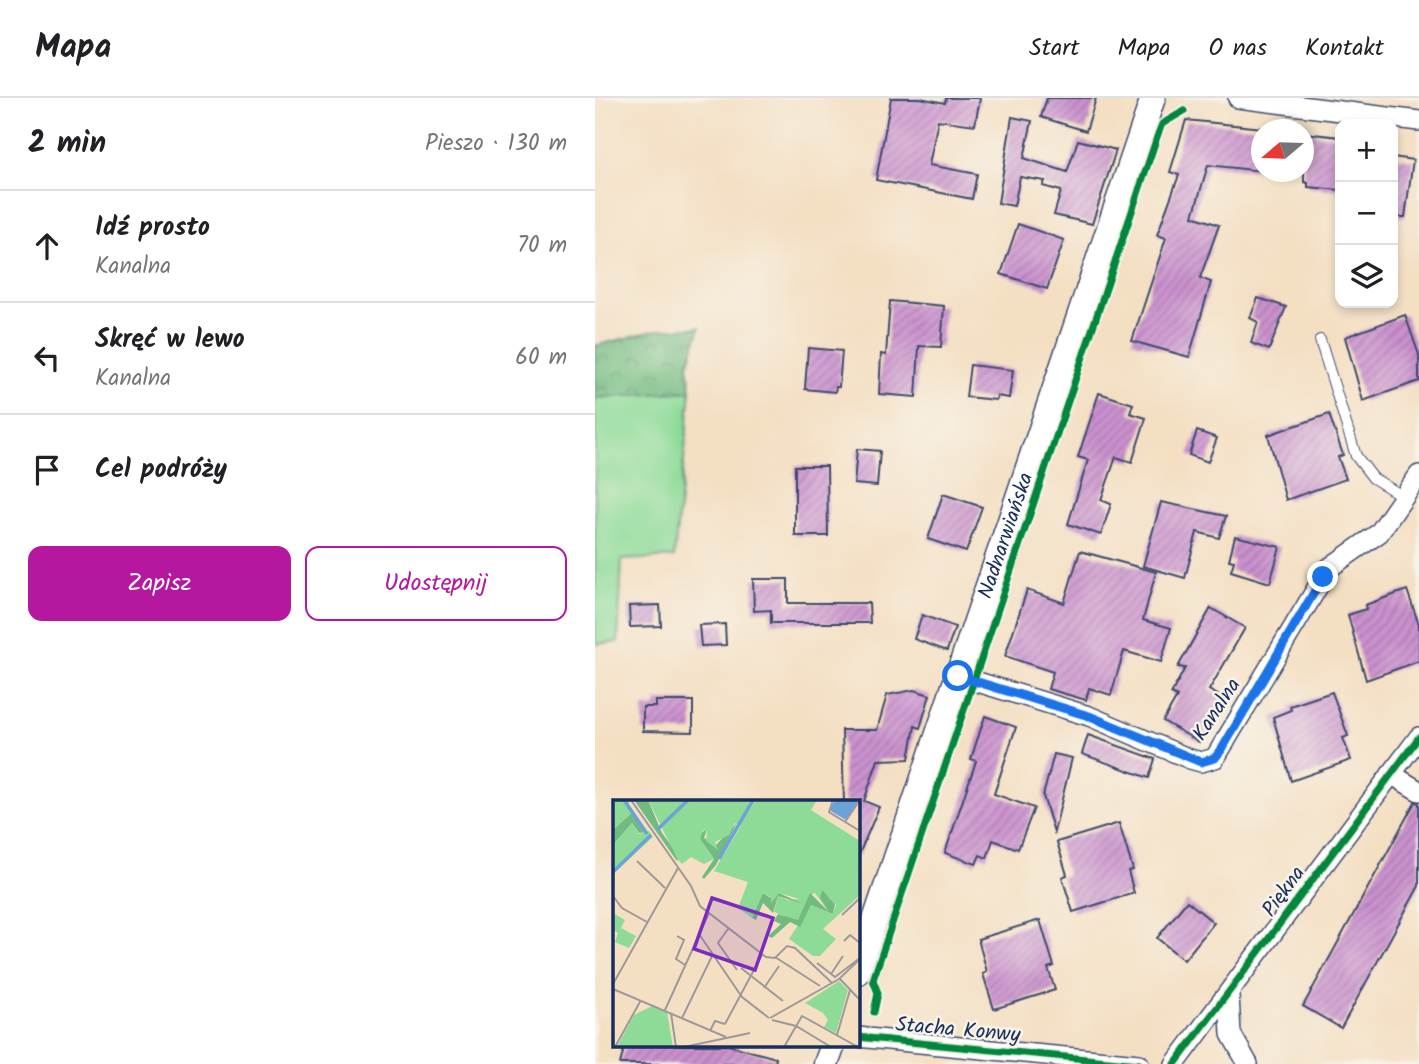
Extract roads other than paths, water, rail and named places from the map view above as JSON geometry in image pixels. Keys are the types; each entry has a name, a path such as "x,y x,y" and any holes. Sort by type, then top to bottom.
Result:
{"street":[{"name":"Nadnarwiańska","path":"859,966 1153,98"},
{"path":"1238,98 1419,121"},
{"name":"Kanalna","path":"958,676 1089,716 1190,759 1201,762 1215,758 1329,568 1379,533 1419,475"},
{"name":"Piękna","path":"1175,1064 1419,737"},
{"path":"1391,774 1419,792"},
{"path":"1229,994 1231,1034 1248,1064"},
{"name":"Stacha Konwy","path":"859,1038 1139,1064"},
{"path":"827,1064 833,1046"}],"lane":[{"path":"1320,340 1356,456 1373,478 1404,497"}]}
